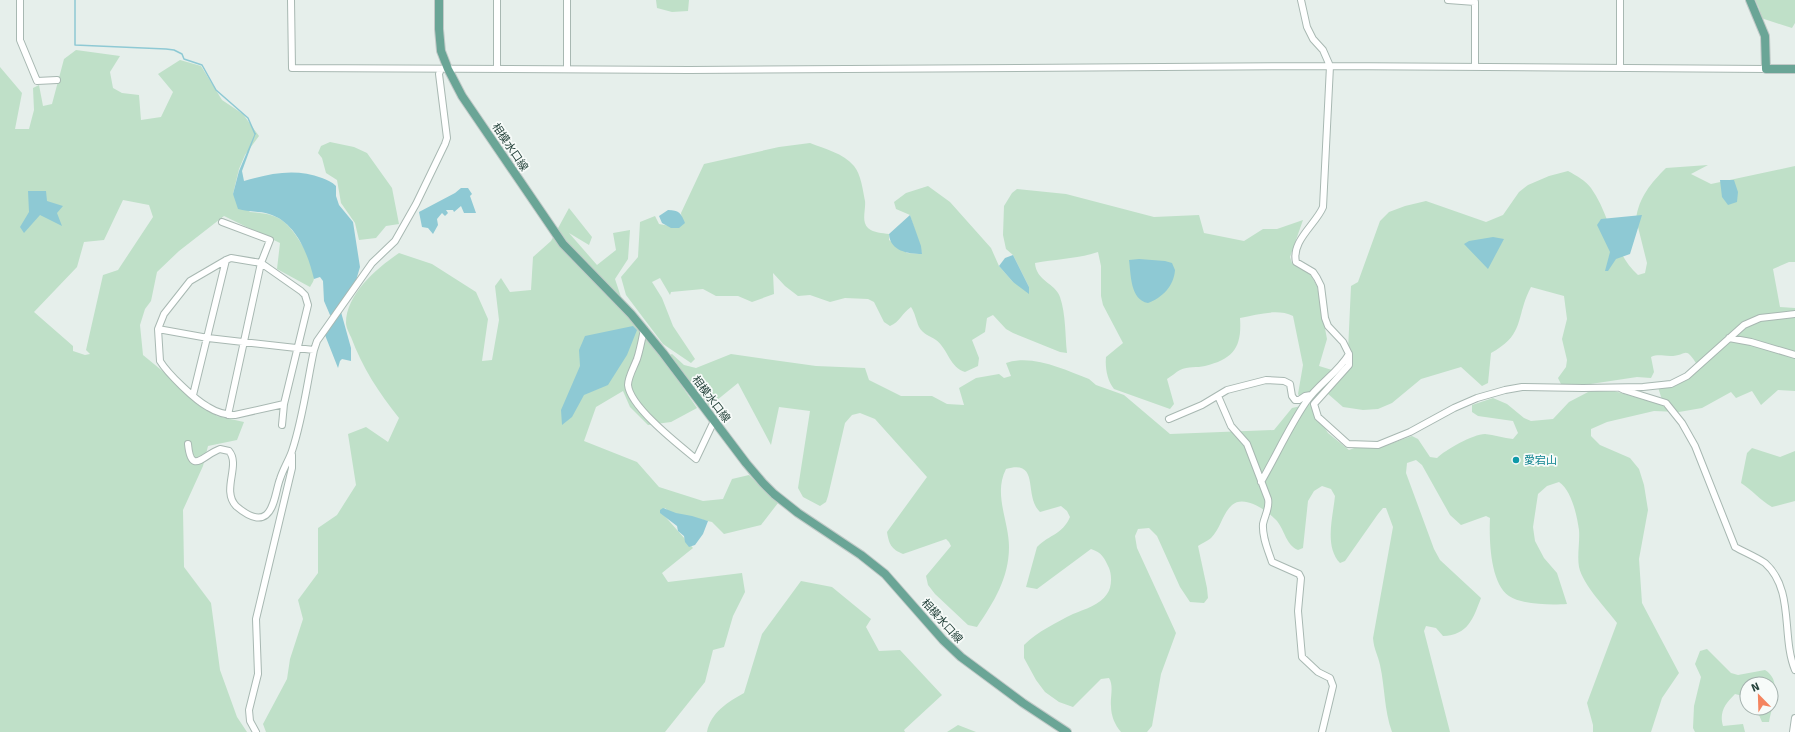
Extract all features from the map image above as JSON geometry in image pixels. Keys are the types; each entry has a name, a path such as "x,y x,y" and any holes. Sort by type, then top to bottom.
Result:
{"main road":[{"name":"相模水口線","path":"439,0 439,41 444,69 563,244 592,276 617,298 644,329 746,463 774,494 798,513 861,555 885,574 943,640 961,657 1023,703 1067,732"},
{"path":"1750,0 1765,36 1766,69 1795,69"}],"street":[{"path":"20,0 20,40 37,81 58,80"},
{"path":"291,0 292,68 697,70 1476,66 1766,69"},
{"path":"496,69 497,0"},
{"path":"566,69 567,0"},
{"path":"1301,0 1307,27 1322,50 1330,66 1326,172 1323,207 1321,213 1299,243 1295,258 1296,262 1312,272 1317,278 1321,286 1325,318 1328,326 1343,342 1349,354 1349,365 1314,404 1318,417 1348,444 1378,445 1410,432 1454,408 1477,398 1505,390 1522,387 1619,387 1671,384 1687,376 1744,325 1760,318 1795,314"},
{"path":"1448,0 1475,2 1476,66"},
{"path":"1620,0 1620,68"},
{"path":"188,444 189,455 193,461 196,462 203,460 220,448 229,451 233,459 230,488 232,500 243,511 256,517 263,517 268,513 280,479 292,452 317,341 372,263 395,241 416,204 445,144 447,138 438,74 444,69"},
{"path":"222,222 270,240 262,263 228,415"},
{"path":"282,425 284,404 308,305 307,299 301,291 262,263 231,258 190,281 164,314 158,330 160,361 193,395 209,408 228,415 235,415 284,404"},
{"path":"193,395 226,260"},
{"path":"644,329 639,352 628,384 634,401 669,437 696,459 714,421"},
{"path":"158,330 208,338 314,350"},
{"path":"1729,338 1751,342 1795,354"},
{"path":"1261,482 1311,395 1324,380 1343,364 1349,354"},
{"path":"1169,419 1202,405 1227,390 1266,380 1284,381 1290,384 1292,396 1295,400 1311,395"},
{"path":"1619,387 1624,390 1666,403 1682,423 1695,446 1735,547 1765,564 1779,581 1787,603 1791,659 1795,670"},
{"path":"1218,396 1231,426 1247,444 1269,504 1264,524 1264,536 1272,562 1299,574 1301,578 1298,611 1302,657 1318,672 1330,678 1333,686 1322,732"},
{"path":"256,732 250,721 249,710 258,674 256,619 292,468 292,452"},
{"path":"1793,732 1795,718"}],"green space":[{"path":"656,0 689,0 688,11 672,12 657,8"},
{"path":"1755,0 1795,0 1795,23 1792,28 1761,18 1759,8"},
{"path":"76,50 120,56 110,72 113,88 122,93 139,95 141,120 161,117 173,92 158,74 180,60 201,66 222,100 243,114 259,136 245,155 239,169 233,194 250,212 271,215 288,225 303,247 311,264 314,279 310,287 277,269 280,243 224,216 179,251 157,272 151,301 145,309 140,325 143,355 217,416 244,422 237,440 208,446 203,466 183,510 184,567 211,603 220,670 237,717 247,732 0,732 0,67 22,93 15,129 29,129 34,110 33,88 39,85 43,106 52,104 64,59","holes":["123,200 149,205 153,217 118,270 103,275 86,350 90,354 85,355 73,351 73,346 34,312 77,267 84,242 104,240"]},
{"path":"330,142 354,147 367,153 392,188 399,224 386,226 376,238 359,240 355,223 341,203 337,180 326,173 322,158 318,153 321,146"},
{"path":"810,143 828,149 845,158 854,166 858,173 865,201 865,222 870,230 889,234 889,240 907,253 922,254 910,215 896,209 894,202 906,193 928,186 950,202 991,248 999,266 1013,282 1029,287 1013,255 1006,249 1003,235 1004,206 1012,193 1017,189 1066,194 1154,217 1199,215 1204,233 1244,241 1263,229 1277,229 1303,220 1290,257 1292,263 1310,274 1317,286 1327,339 1319,366 1332,370 1302,400 1298,394 1303,365 1293,316 1274,312 1240,318 1237,344 1234,350 1223,360 1205,366 1183,369 1167,379 1174,404 1170,409 1114,389 1107,374 1106,357 1123,343 1103,305 1101,296 1101,266 1098,252 1074,258 1035,263 1039,274 1058,292 1060,297 1064,318 1067,353 1060,352 1013,333 1006,329 993,315 987,318 985,332 972,340 979,358 978,366 965,372 956,367 940,344 919,327 911,307 890,326 884,322 874,302 868,299 845,298 830,302 810,295 798,296 785,286 773,273 774,294 752,302 738,296 716,296 703,289 671,292 670,295 660,278 652,282 662,298 673,326 695,359 691,363 663,344 626,295 621,277 638,257 640,222 655,216 659,224 676,227 682,221 681,213 704,164 779,147"},
{"path":"1708,165 1691,174 1711,184 1795,166 1795,262 1789,262 1773,269 1780,307 1795,308 1795,391 1778,390 1761,405 1752,391 1736,398 1731,392 1702,408 1679,412 1654,411 1607,422 1591,429 1591,436 1600,445 1630,458 1639,469 1644,485 1648,510 1639,559 1642,603 1679,673 1662,698 1651,732 1593,732 1593,725 1587,703 1617,623 1595,596 1581,574 1578,562 1579,530 1575,511 1571,497 1564,486 1559,482 1547,486 1538,494 1533,527 1535,541 1544,558 1557,573 1567,604 1529,603 1509,596 1503,590 1498,581 1492,560 1490,518 1486,516 1461,525 1450,515 1422,465 1416,460 1407,463 1406,473 1434,549 1440,560 1481,598 1472,619 1464,629 1458,633 1443,636 1436,628 1426,626 1424,631 1450,732 1392,732 1389,724 1382,673 1373,638 1393,527 1386,508 1383,508 1378,514 1345,561 1340,563 1335,556 1331,540 1331,522 1335,496 1331,489 1322,486 1314,491 1308,501 1303,548 1298,550 1288,541 1277,521 1263,509 1250,503 1237,502 1229,509 1211,538 1198,546 1207,588 1208,598 1204,603 1190,602 1180,587 1157,536 1149,528 1138,529 1135,536 1137,548 1176,633 1161,674 1152,726 1147,732 1121,732 1115,723 1112,713 1112,688 1109,678 1101,679 1073,707 1059,702 1045,692 1036,680 1024,658 1024,645 1035,636 1060,620 1096,604 1104,598 1109,591 1111,578 1109,568 1104,558 1098,552 1091,549 1037,589 1026,587 1037,547 1059,531 1067,523 1070,517 1067,511 1061,506 1040,512 1032,497 1028,474 1024,469 1017,467 1006,469 1002,478 1001,498 1009,547 1006,569 995,599 977,627 968,625 935,594 928,585 926,576 951,546 949,542 946,539 903,554 893,548 890,543 887,532 927,477 875,419 860,413 852,415 845,423 828,496 826,502 820,506 803,497 798,488 810,411 779,407 771,445 738,383 706,409 673,373 697,408 671,422 648,425 630,407 623,391 596,407 584,441 637,462 659,487 703,501 723,499 732,479 749,475 778,503 761,525 724,534 712,522 669,512 665,508 662,513 693,548 662,573 668,582 742,573 745,592 733,616 724,647 713,650 705,682 665,732 266,732 263,724 287,679 290,659 303,619 298,600 318,573 318,528 337,515 356,485 348,434 366,427 388,442 399,418 378,389 366,369 355,348 346,323 347,312 357,292 381,266 399,253 432,264 476,292 488,319 482,361 492,360 499,320 495,286 501,278 510,292 531,290 533,257 551,241 569,208 592,237 589,245 569,233 597,265 616,250 613,233 630,230 628,259 615,279 621,297 663,358 672,354 684,365 696,368 731,354 816,366 865,368 869,380 901,396 932,396 947,404 964,405 959,388 976,378 999,374 1004,378 1011,376 1006,363 1027,360 1049,364 1089,379 1096,385 1124,395 1170,434 1274,430 1292,408 1310,404 1328,433 1349,450 1357,447 1387,445 1412,436 1418,439 1430,457 1437,458 1467,439 1485,434 1513,439 1518,433 1513,421 1478,416 1472,412 1472,405 1493,398 1507,404 1524,418 1531,421 1553,419 1569,402 1590,391 1611,390 1645,400 1662,400 1658,387 1686,377 1698,366 1688,353 1676,356 1660,355 1651,357 1654,372 1651,378 1637,377 1584,385 1561,384 1558,378 1566,367 1567,360 1562,339 1567,319 1564,296 1531,287 1515,332 1502,346 1491,353 1488,383 1482,386 1461,367 1421,379 1392,403 1378,409 1363,410 1343,407 1327,393 1347,372 1351,286 1358,282 1380,221 1389,212 1426,201 1486,222 1503,215 1519,192 1528,185 1549,176 1568,171 1578,176 1589,185 1603,209 1617,245 1630,266 1638,275 1645,273 1647,263 1636,219 1640,204 1646,191 1666,168"},
{"path":"1752,448 1780,457 1795,451 1795,501 1772,507 1741,483 1747,453"},
{"path":"801,581 832,587 871,619 866,627 879,651 900,650 942,695 904,730 905,732 707,732 716,713 726,704 744,693 762,634"},
{"path":"1707,649 1731,673 1738,675 1765,670 1771,676 1739,676 1739,695 1735,694 1728,701 1722,712 1723,726 1743,724 1745,732 1695,732 1693,728 1694,706 1701,677 1695,664 1700,651"},
{"path":"1759,716 1770,716 1769,722 1762,722"},
{"path":"958,725 976,732 947,732"}],"water":[{"path":"255,133 242,171 244,181 274,174 293,172 322,178 336,186 336,196 339,205 353,222 360,267 355,284 333,315 330,315 324,301 323,281 320,277 314,279 308,259 294,231 287,224 269,214 238,209 233,194 239,171"},
{"path":"1720,180 1734,180 1738,192 1737,202 1728,205 1722,197"},
{"path":"461,188 468,188 472,194 470,196 476,213 464,213 461,206 454,212 453,210 446,210 448,213 445,216 442,213 437,219 438,225 433,234 428,228 422,227 419,212 455,193"},
{"path":"28,191 46,191 47,201 63,206 57,213 62,226 40,215 24,233 20,227 29,212"},
{"path":"668,210 679,213 685,223 679,228 671,228 662,223 659,216"},
{"path":"910,215 921,246 922,254 906,252 896,248 890,240 889,234"},
{"path":"1642,215 1630,254 1616,259 1608,271 1605,271 1610,252 1597,225 1601,219"},
{"path":"1493,237 1504,239 1488,269 1464,244 1469,241"},
{"path":"1013,255 1029,287 1029,294 1013,282 999,266 1005,258"},
{"path":"1139,259 1172,263 1175,270 1170,286 1166,291 1158,298 1148,303 1142,301 1138,297 1132,286 1129,260"},
{"path":"341,312 351,348 351,361 342,359 338,368 325,335"},
{"path":"633,326 637,330 627,355 608,385 584,395 572,417 562,425 561,410 580,366 579,350 585,336"},
{"path":"663,508 708,521 703,534 695,545 689,547 685,542 684,536 678,531 677,526 660,513 660,510"}],"waterway":[{"path":"75,0 75,45 174,50 182,54 184,59 202,65 216,90 248,118 255,134"}],"place":[{"name":"愛宕山","path":"1516,460"}]}
